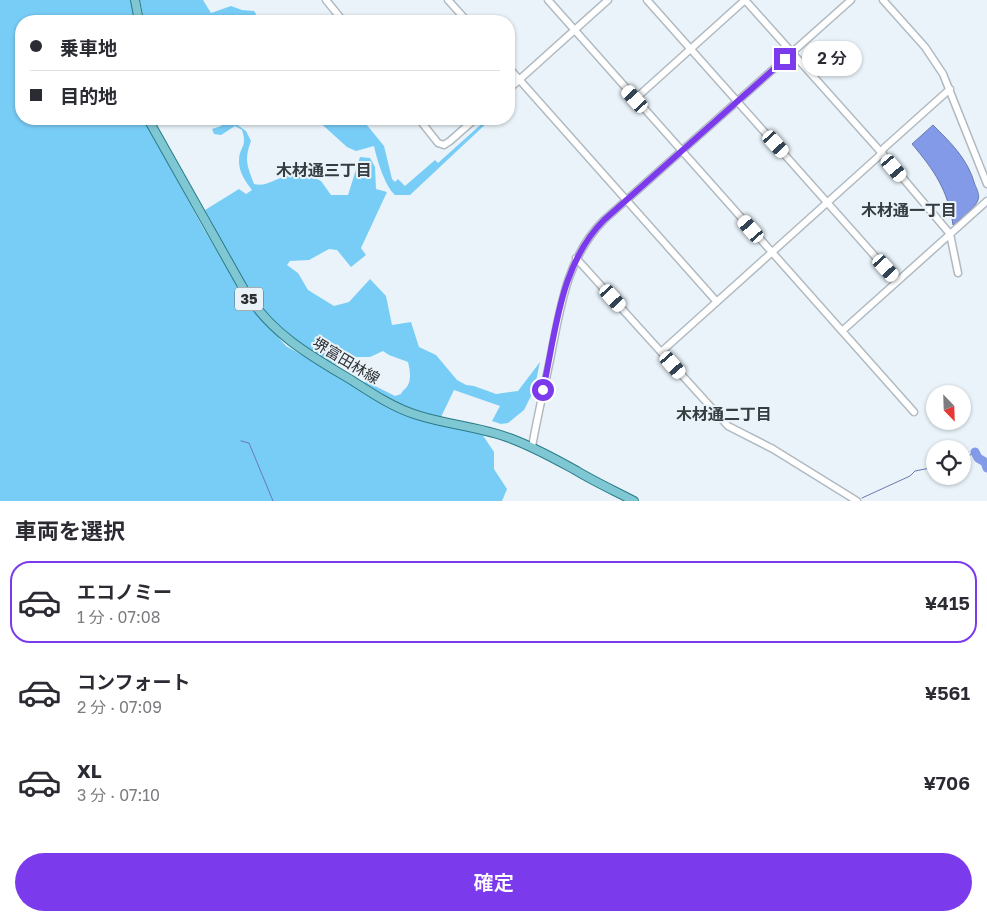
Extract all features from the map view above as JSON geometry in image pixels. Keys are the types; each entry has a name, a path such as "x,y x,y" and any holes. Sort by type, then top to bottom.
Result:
{"main road":[{"path":"135,0 138,15"},
{"name":"堺富田林線","path":"151,125 246,293 263,317 284,337 306,353 386,401 410,413 503,435 557,459 634,501"}],"street":[{"path":"326,0 338,15"},
{"path":"448,0 462,15"},
{"path":"548,0 914,412"},
{"path":"515,84 608,0"},
{"path":"647,0 898,281"},
{"path":"635,99 745,0 881,152 950,234 958,274"},
{"path":"532,447 564,291 576,258 593,232 850,0"},
{"path":"883,0 930,53 943,74 987,184"},
{"path":"515,75 717,302"},
{"path":"661,352 879,156 884,148 950,89"},
{"path":"424,125 438,143 444,145 468,125"},
{"path":"842,331 987,201"},
{"path":"576,258 728,426 773,450 857,501"}],"shaded area":[{"path":"0,0 130,0 134,15 15,15 15,125 147,125 202,226 249,305 286,346 370,394 442,425 482,434 494,452 494,469 507,489 502,501 0,501"},
{"path":"140,0 203,0 211,13 231,6 242,10 254,11 256,14 256,15 143,15"},
{"path":"238,125 246,131 251,141 247,162 254,184 258,185 302,172 321,181 331,195 348,195 360,157 370,158 375,167 376,189 387,192 361,248 366,255 351,267 337,250 329,249 309,260 290,261 287,265 298,273 308,290 334,306 349,302 370,279 386,296 392,325 411,322 419,347 436,355 457,380 466,385 496,394 518,391 540,362 534,390 524,410 508,423 501,424 492,421 500,406 454,390 441,417 419,411 363,383 367,382 395,396 401,394 410,379 408,362 383,351 370,357 340,357 335,365 296,341 275,324 245,284 205,210 239,189 246,194 252,190 243,176 239,165 239,156 244,144 242,130 235,126 221,135 214,134 212,129 221,126"},
{"path":"323,125 367,125 384,146 392,179 395,182 398,179 405,186 435,160 438,163 480,125 485,125 410,195 395,195 391,191 379,165 374,146 356,151 347,147"},
{"path":"933,125 963,159 972,176 979,198 974,206 953,225 948,201 939,181 912,144"}],"waterway":[{"path":"241,441 249,443 273,501"},
{"path":"971,454 975,452"},
{"path":"975,452 978,458 985,462 987,468"},
{"path":"862,498 910,476 915,471 926,469"}],"district":[{"name":"木材通三丁目","path":"324,170"},
{"name":"木材通一丁目","path":"909,210"},
{"name":"木材通二丁目","path":"724,414"}],"route":[{"path":"543,390 566,284 579,253 589,237 604,220 785,59"}]}
